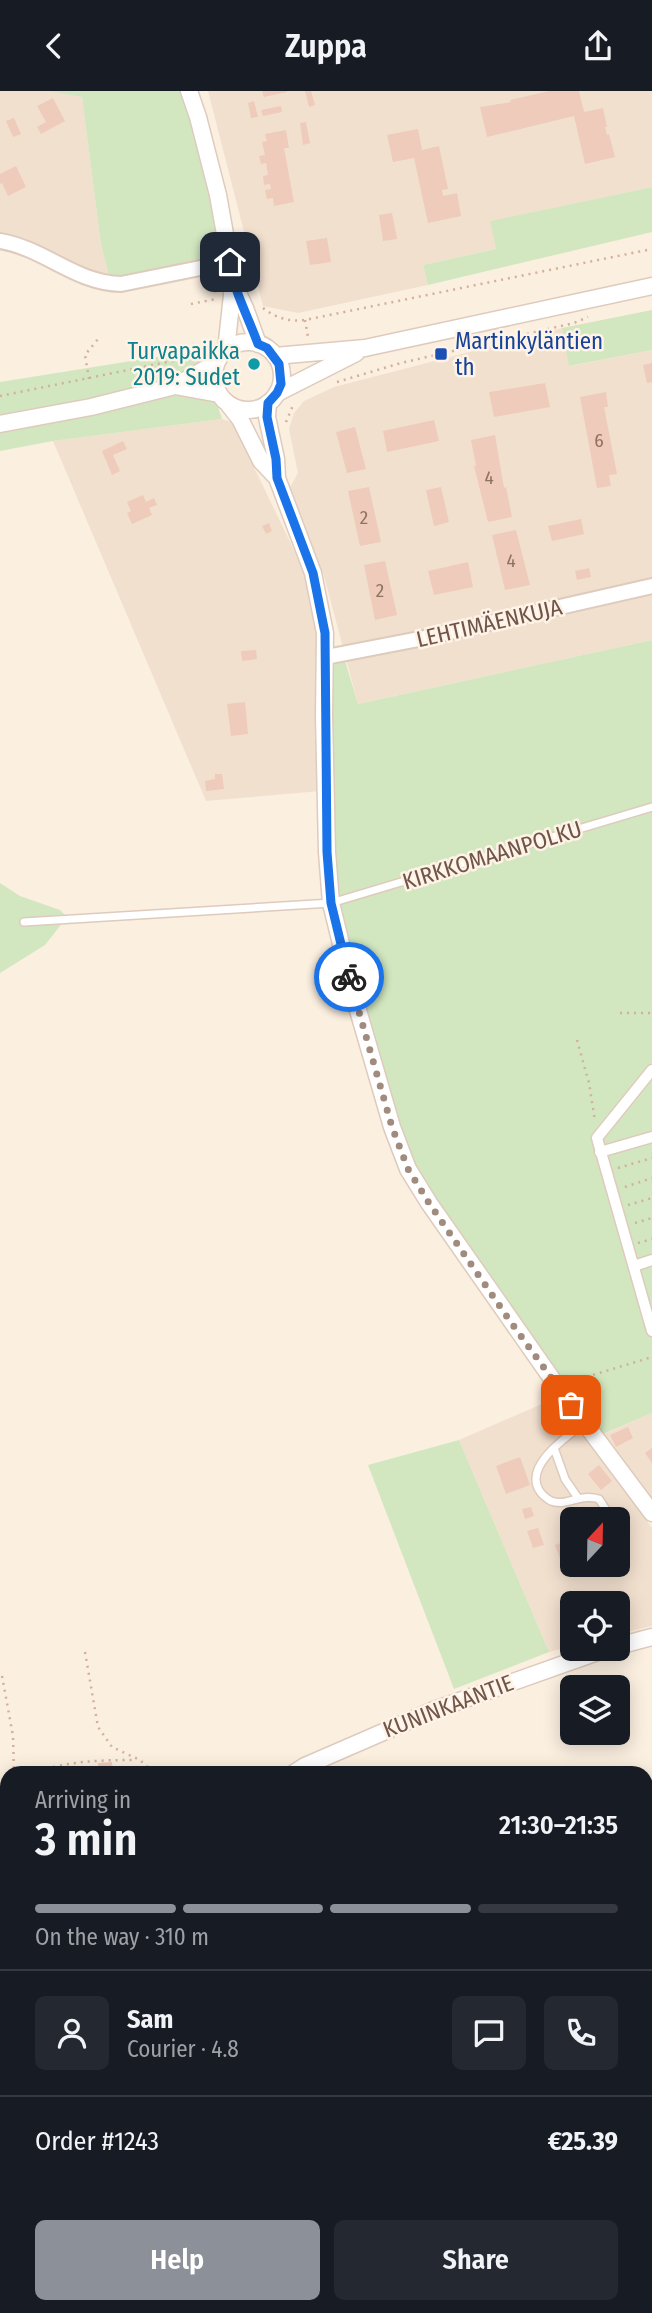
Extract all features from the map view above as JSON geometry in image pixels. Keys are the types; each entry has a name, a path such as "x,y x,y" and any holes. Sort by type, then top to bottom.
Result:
{"street":[{"path":"189,91 218,195 232,280 231,311 215,384 240,419 261,461 277,478"},
{"path":"0,241 33,250 81,276 104,283 121,284 230,262"},
{"path":"232,280 258,344"},
{"path":"275,356 365,348 652,286"},
{"path":"0,424 91,407 175,386 235,345 246,342 258,344 275,356 281,374 267,417 277,478 313,573 322,612 326,657 324,716 331,903 392,1127 408,1169 429,1203 556,1387 652,1513"},
{"path":"175,386 224,399 249,410 365,348"},
{"name":"LEHTIMÄENKUJA","path":"326,657 424,638 652,586"},
{"path":"652,1070 597,1139 652,1331"},
{"path":"600,1152 652,1137"},
{"path":"634,1266 652,1260"},
{"path":"630,1643 652,1637"},
{"name":"KUNINKAANTIE","path":"305,1766 434,1710 572,1661"}],"lane":[{"name":"KIRKKOMAANPOLKU","path":"23,922 331,903 652,807"},
{"path":"585,1423 546,1455 536,1474 536,1482 539,1491 551,1501 564,1502 588,1496 599,1499 604,1507"},
{"path":"554,1448 565,1479 578,1498"}],"path":[{"path":"259,305 275,316 295,321 305,320 652,249"},
{"path":"210,266 217,306"},
{"path":"191,303 216,299"},
{"path":"330,384 401,363 574,323 597,314"},
{"path":"305,320 309,340"},
{"path":"0,396 192,357 213,337"},
{"path":"89,379 85,355 98,339"},
{"path":"285,430 289,412 294,402 301,397"},
{"path":"620,1013 652,1013"},
{"path":"577,1040 589,1083 597,1139"},
{"path":"606,1171 652,1158"},
{"path":"612,1191 652,1178"},
{"path":"617,1208 652,1198"},
{"path":"622,1227 652,1219"},
{"path":"556,1387 652,1357"},
{"path":"85,1652 98,1727 112,1747 140,1760 146,1766"},
{"path":"2,1676 13,1736 14,1766"},
{"path":"52,1766 80,1761 140,1760"}],"shaded area":[{"path":"0,91 48,91 82,96 101,245 111,284 0,241"},
{"path":"208,91 652,91 652,187 491,221 496,249 423,265 428,285 298,313 263,306"},
{"path":"562,328 570,366 652,350 652,640 358,704 324,576 289,489 298,473 289,429 294,413 304,401 334,387"},
{"path":"222,419 231,422 235,428 305,573 320,655 321,791 206,801 53,441"},
{"path":"558,1397 652,1528 652,1626 630,1631 630,1591 560,1591 560,1649 549,1652 459,1440"},
{"path":"652,1413 652,1499 604,1434"}],"green space":[{"path":"48,91 189,91 228,251 141,278 111,284 101,245 82,97"},
{"path":"652,187 652,232 428,285 423,265 496,249 490,221"},
{"path":"652,310 652,350 569,366 562,328"},
{"path":"200,352 222,419 53,441 0,451 0,382"},
{"path":"652,640 652,1413 596,1437 408,1169 331,903 326,657 343,654 358,704"},
{"path":"0,883 20,896 60,910 67,917 45,945 0,973"},
{"path":"459,1440 549,1652 454,1689 368,1465"}],"building":[{"path":"262,91 287,91 287,92 264,97"},
{"path":"305,91 311,91 315,105 309,107"},
{"path":"549,91 579,91 584,112 603,108 605,127 615,157 585,164 574,116 487,137 480,107 511,102 510,100"},
{"path":"53,98 65,121 41,134 37,127 46,122 37,106"},
{"path":"254,101 258,117 251,118 248,103"},
{"path":"281,106 282,112 263,116 261,110"},
{"path":"14,118 21,134 13,137 6,121"},
{"path":"306,122 310,143 303,145 300,123"},
{"path":"418,129 422,150 439,146 448,189 442,190 443,196 457,193 461,216 428,223 414,158 393,162 387,135"},
{"path":"286,130 289,148 284,148 294,202 274,206 273,198 267,199 265,190 271,189 270,184 264,185 263,176 268,175 266,163 261,164 259,156 265,155 262,142 267,141 265,134"},
{"path":"16,166 26,187 8,196 2,183 0,184 0,174"},
{"path":"392,213 397,239 383,241 379,215"},
{"path":"327,238 331,262 310,265 306,241"},
{"path":"652,363 652,382 647,383 643,365"},
{"path":"545,383 550,407 494,417 489,392"},
{"path":"606,392 608,407 604,407 617,474 609,475 611,486 597,488 580,397"},
{"path":"434,420 439,441 387,452 383,431"},
{"path":"355,427 366,469 347,473 336,432"},
{"path":"495,435 512,517 488,522 474,466 471,440"},
{"path":"123,441 127,449 113,455 120,471 112,475 102,451"},
{"path":"369,487 381,542 360,546 348,491"},
{"path":"441,487 449,522 434,526 426,490"},
{"path":"143,495 146,502 154,498 157,505 149,508 152,515 132,524 127,513 131,511 127,502"},
{"path":"581,519 584,534 552,541 548,526"},
{"path":"269,523 272,531 266,534 262,526"},
{"path":"516,530 530,585 505,590 492,535"},
{"path":"385,561 397,615 375,620 364,565"},
{"path":"468,562 473,587 434,595 428,571"},
{"path":"589,568 591,577 577,580 575,571"},
{"path":"256,650 257,659 242,661 241,651"},
{"path":"245,702 248,734 231,736 227,704"},
{"path":"215,774 222,774 224,789 206,791 205,781 215,779"},
{"path":"555,1414 560,1421 545,1430 541,1423"},
{"path":"628,1427 633,1438 616,1447 610,1435"},
{"path":"652,1448 652,1463 645,1453"},
{"path":"520,1457 530,1485 506,1494 496,1466"},
{"path":"599,1465 612,1481 601,1490 588,1474"},
{"path":"531,1507 534,1516 525,1519 522,1509"},
{"path":"538,1528 544,1545 533,1548 527,1531"},
{"path":"560,1543 560,1559 555,1545"},
{"path":"112,1762 112,1766 98,1766 98,1763"}],"way so far":[{"path":"349,977 392,1127 408,1169 510,1321 571,1405"}],"place":[{"name":"Martinkyläntien th","path":"441,354"},
{"name":"Turvapaikka 2019: Sudet","path":"254,364"}],"route":[{"path":"230,262 232,280 258,344 267,348 279,364 281,384 268,403 267,417 277,478 313,573 322,612 326,657 324,716 327,852 331,903 349,977"}]}
